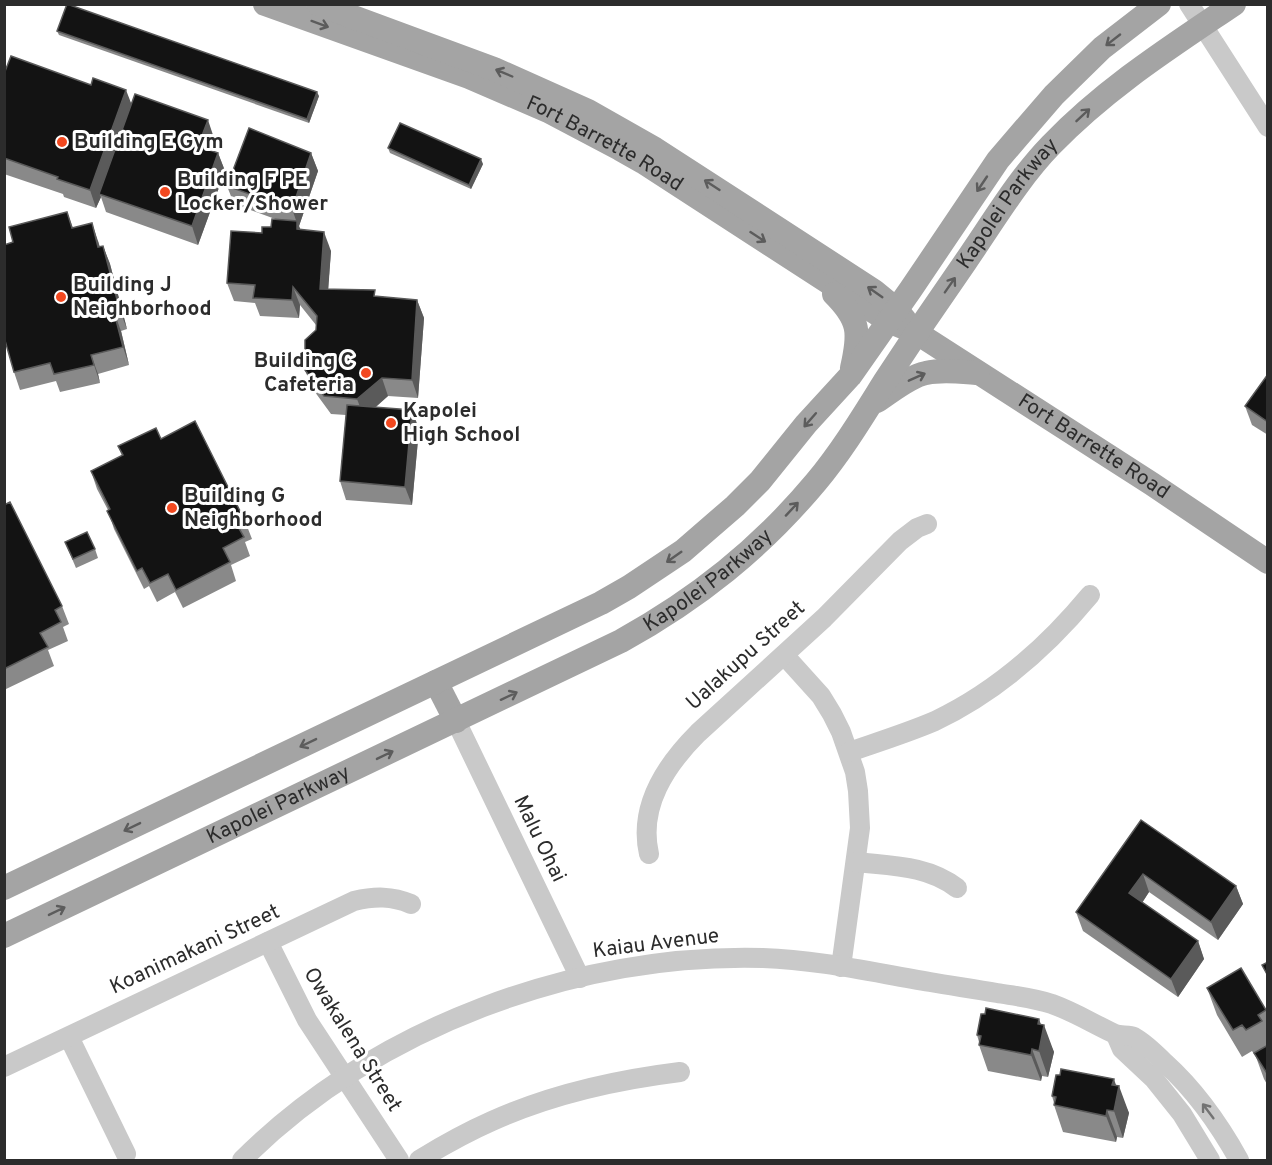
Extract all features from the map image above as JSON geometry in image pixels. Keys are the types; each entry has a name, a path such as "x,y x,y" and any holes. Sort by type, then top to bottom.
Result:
{"main road":[{"name":"Fort Barrette Road","path":"265,4 468,77 548,111 643,162 800,264 892,315 916,333 1152,484 1268,562"},
{"name":"Fort Barrette Road","path":"318,4 494,69 588,111 674,160 874,291 892,315"},
{"name":"Kapolei Parkway","path":"4,888 601,603 683,551 728,513 754,487 806,424 850,376 998,160 1054,95 1102,48 1159,4"},
{"name":"Kapolei Parkway","path":"4,936 621,641 681,606 709,585 758,544 818,480 841,450 916,333 1025,175 1051,145 1102,96 1234,4"},
{"path":"800,264 840,299 855,321 857,346 850,376"},
{"path":"868,408 902,384 925,373 951,371 979,373"},
{"path":"436,682 456,721"}],"street":[{"path":"1189,4 1268,127"},
{"name":"Ualakupu Street","path":"649,854 646,836 647,814 663,777 673,761 698,733 832,611 900,541 917,528 927,524"},
{"path":"849,752 936,720 989,690 1046,643 1090,595"},
{"path":"784,655 821,696 842,732 855,772 860,828 841,967"},
{"name":"Malu Ohai","path":"456,721 580,978"},
{"path":"856,862 922,870 940,876 957,888"},
{"name":"Koanimakani Street","path":"4,1067 354,901 378,897 401,900 411,904"},
{"name":"Owakalena Street","path":"268,942 307,1020 399,1161"},
{"name":"Kaiau Avenue","path":"242,1161 279,1127 345,1078 385,1054 458,1017 531,990 580,978 646,965 724,958 802,960 1030,998 1085,1017 1116,1035 1133,1036 1176,1072 1211,1114 1239,1161"},
{"name":"Kaiau Avenue","path":"1116,1035 1122,1048 1154,1079 1182,1114 1210,1161"},
{"path":"69,1036 126,1154"},
{"path":"418,1161 447,1143 484,1125 540,1102 612,1082 680,1072"}],"building":[{"path":"67,4 317,92 307,119 57,31"},
{"name":"Building E Gym","path":"11,56 91,85 93,78 126,90 90,190 4,158 4,74"},
{"name":"Building F PE Locker/Shower","path":"135,94 208,120 198,146 218,153 192,226 99,194"},
{"path":"400,123 481,159 469,185 388,148"},
{"path":"249,128 311,153 292,209 227,186"},
{"name":"Building J Neighborhood","path":"67,212 72,228 92,223 98,247 103,246 120,311 114,312 123,347 91,355 94,365 54,374 50,363 14,372 4,337 4,245 13,242 9,227"},
{"path":"272,219 297,221 297,229 324,232 320,289 375,290 374,296 417,300 412,380 382,378 357,399 324,396 305,370 305,340 316,330 317,316 293,287 292,300 253,298 255,285 227,283 231,231 262,233 262,227 271,227"},
{"path":"1268,374 1268,422 1245,406"},
{"path":"347,405 412,410 405,487 340,481"},
{"name":"Building G Neighborhood","path":"195,421 245,521 237,525 244,537 223,548 230,562 176,590 168,574 150,583 142,568 137,571 107,511 110,509 91,471 123,455 118,446 156,428 161,439"},
{"path":"10,502 62,606 55,610 61,622 40,633 48,647 4,669 4,505"},
{"path":"87,532 95,549 73,559 65,542"},
{"path":"1141,820 1236,886 1211,922 1143,874 1129,893 1198,941 1171,979 1076,912"},
{"path":"1268,962 1268,976 1262,965"},
{"path":"1241,968 1266,1010 1258,1015 1262,1021 1246,1030 1242,1025 1233,1030 1207,988"},
{"path":"986,1008 1039,1019 1038,1024 1044,1025 1039,1051 1032,1049 1031,1055 979,1045 981,1036 977,1035 981,1014 985,1014"},
{"path":"1268,1045 1268,1075 1254,1053"},
{"path":"1061,1069 1114,1079 1112,1085 1119,1086 1114,1111 1107,1110 1106,1116 1054,1105 1056,1097 1052,1096 1056,1075 1060,1075"}],"place":[{"name":"Building E Gym","path":"62,142"},
{"name":"Building F PE Locker/Shower","path":"165,192"},
{"name":"Building J Neighborhood","path":"61,297"},
{"name":"Building C Cafeteria","path":"366,373"},
{"name":"Kapolei High School","path":"391,423"},
{"name":"Building G Neighborhood","path":"172,508"}]}
